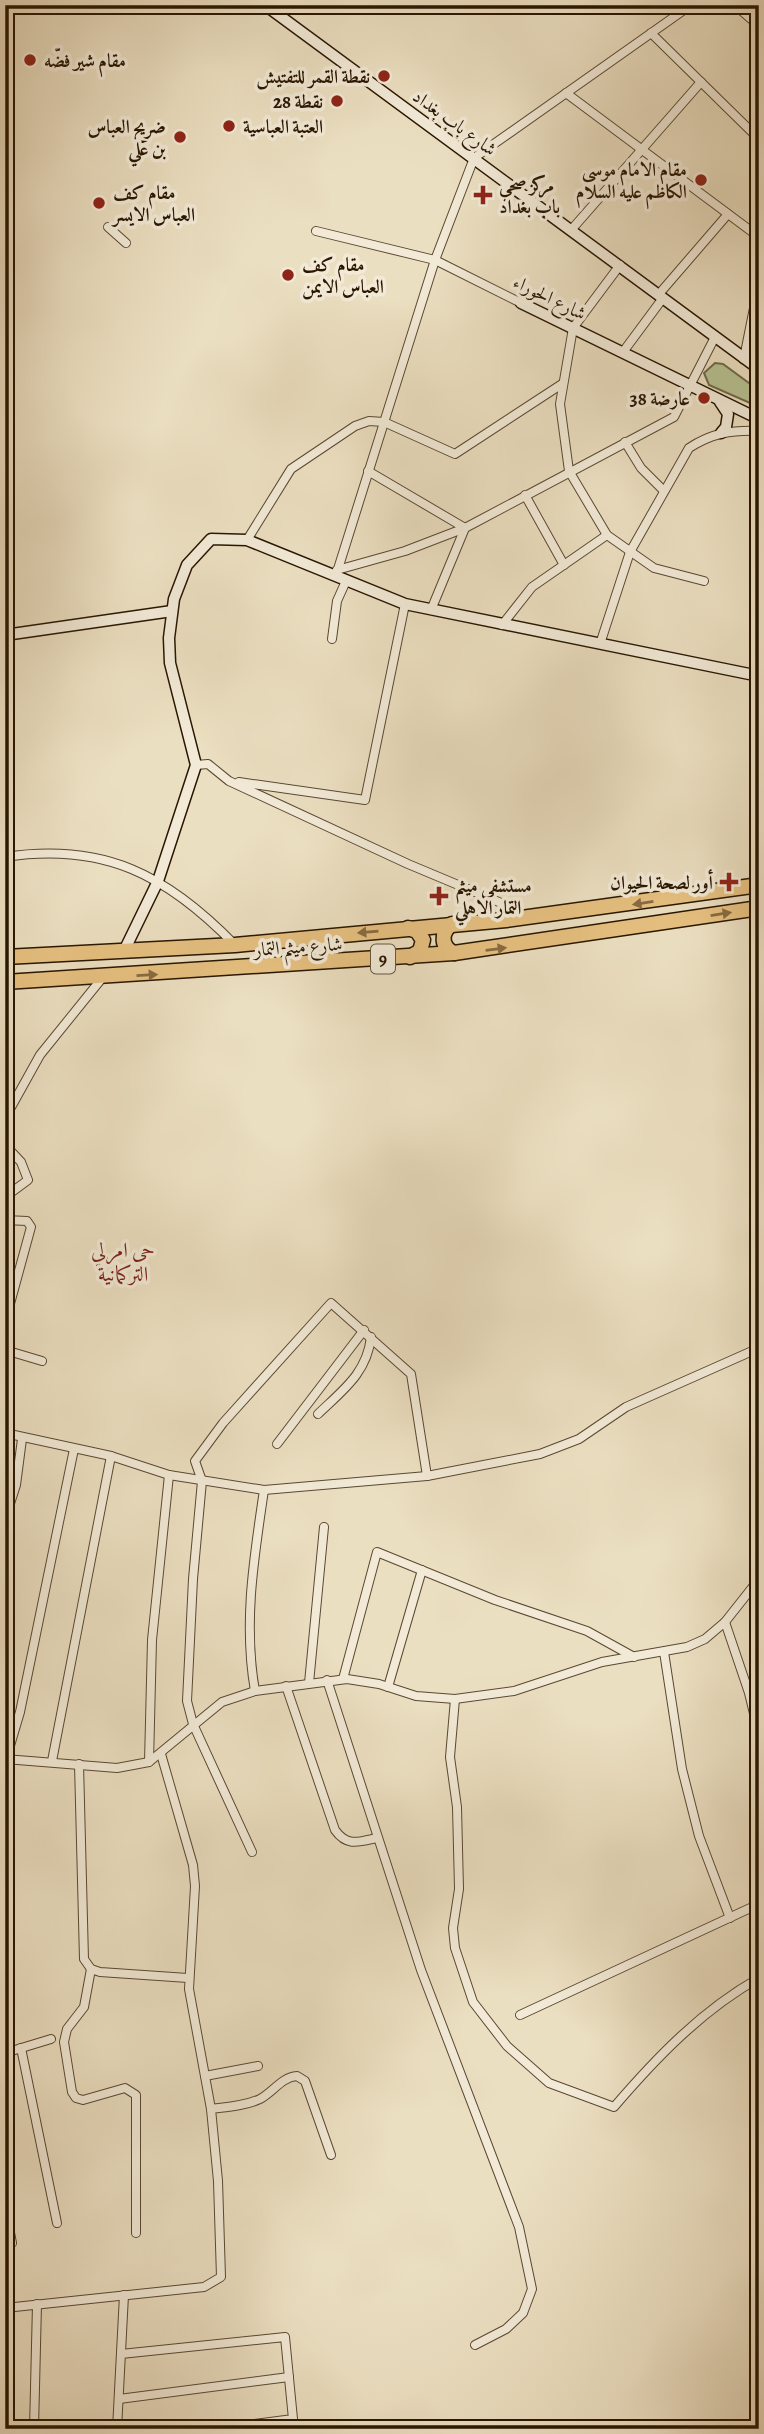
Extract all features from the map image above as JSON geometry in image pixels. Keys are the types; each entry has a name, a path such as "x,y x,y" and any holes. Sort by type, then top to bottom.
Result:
{"highway":[{"name":"شارع ميثم التمار","path":"12,956 235,945 506,920 759,885"},
{"name":"شارع ميثم التمار","path":"12,982 454,953 759,908"},
{"path":"452,924 445,930 443,940 446,948 454,953"},
{"path":"406,928 417,931 423,940 420,951 410,957"},
{"path":"52,979 47,964 53,955"},
{"path":"12,956 24,959 28,972 12,982"}],"street":[{"name":"شارع باب بغداد","path":"265,5 759,369"},
{"path":"333,571 435,260 474,158 691,5"},
{"path":"735,5 759,26"},
{"path":"651,33 759,139"},
{"path":"572,229 701,82"},
{"path":"566,93 759,237"},
{"path":"623,352 661,296 728,214"},
{"path":"108,227 127,243"},
{"name":"شارع الحوراء","path":"316,230 435,260 759,419"},
{"path":"620,265 573,328 562,384 561,425 569,471 607,535 654,568 704,581"},
{"path":"759,283 744,358 759,356"},
{"path":"333,571 405,551 465,528 674,416 716,337"},
{"path":"247,540 291,469 355,426 369,421 384,422 455,454 562,384"},
{"path":"715,397 728,414 721,433"},
{"path":"600,644 630,552 663,490 689,449 721,433 746,430 759,432"},
{"path":"625,442 641,468 663,490"},
{"path":"368,471 465,528"},
{"path":"525,495 564,565"},
{"path":"431,610 465,528"},
{"path":"502,625 532,587 607,535"},
{"path":"124,951 158,881 197,765 170,663 172,611 187,565 196,552 211,539 247,540 333,571 346,581 405,604 759,676"},
{"path":"332,639 337,601 346,581"},
{"path":"229,781 365,800 405,604"},
{"path":"5,635 172,611"},
{"path":"197,765 208,764 229,781 420,869 506,905 506,920"},
{"path":"5,857 45,851 116,863 158,881 209,918 235,945"},
{"path":"5,1118 40,1055 103,977"},
{"path":"5,1145 21,1162 28,1180 5,1197"},
{"path":"5,1220 27,1221 31,1227 5,1322"},
{"path":"252,1852 193,1724 187,1701 193,1579 202,1481 195,1461 223,1423 331,1303 411,1374 427,1476"},
{"path":"318,1414 357,1377 369,1354 367,1334"},
{"path":"277,1444 367,1334"},
{"path":"5,1433 22,1439 111,1456 169,1475 264,1490 427,1476 540,1454 579,1439 626,1407 759,1348"},
{"path":"5,1350 42,1361"},
{"path":"5,1520 16,1485 22,1439"},
{"path":"74,1449 20,1713 5,1759 117,1768 149,1762 222,1702 255,1691 327,1680 343,1679 388,1687 416,1696 455,1699 514,1691 602,1662 664,1652 705,1639 725,1622 759,1579"},
{"path":"52,1761 111,1456"},
{"path":"149,1762 152,1640 169,1475"},
{"path":"255,1691 249,1656 248,1617 264,1490"},
{"path":"309,1683 324,1527"},
{"path":"343,1679 377,1552 495,1600 587,1631 634,1657"},
{"path":"388,1687 422,1570"},
{"path":"725,1622 749,1693 759,1734"},
{"path":"664,1652 689,1796 699,1836 730,1918"},
{"path":"327,1680 421,1970 519,2227 532,2289 523,2313 506,2329 475,2345"},
{"path":"286,1686 335,1830 341,1839 351,1843 377,1838"},
{"path":"455,1699 450,1740 459,1861 459,1889 453,1928 455,1948 473,2002 507,2046 549,2082 614,2107 653,2062 692,2026 738,1989 759,1978"},
{"path":"5,2308 204,2287 221,2277 219,2181 211,2109 188,1978 195,1886 192,1865 161,1754"},
{"path":"79,1764 84,1959 91,1969 100,1972 188,1978"},
{"path":"520,2015 759,1904"},
{"path":"91,1969 84,2007 67,2029 64,2042 72,2092 76,2098 83,2100 125,2088 132,2089 136,2095 136,2233"},
{"path":"5,2053 51,2039"},
{"path":"21,2048 57,2223"},
{"path":"205,2076 258,2067"},
{"path":"211,2109 244,2104 261,2098 289,2077 297,2076 305,2081 331,2155"},
{"path":"5,2207 12,2243"},
{"path":"117,2429 124,2295"},
{"path":"34,2429 37,2304"},
{"path":"121,2354 285,2337 293,2419 214,2429"},
{"path":"119,2399 289,2377"}],"green space":[{"path":"715,363 723,364 753,386 759,385 759,407 709,385 704,373"}],"place":[{"name":"مقام شير فضّه","path":"30,60"},
{"name":"نقطة القمر للتفتيش","path":"384,76"},
{"name":"نقطة 28","path":"337,101"},
{"name":"العتبة العباسية","path":"229,126"},
{"name":"ضريح العباس بن علي","path":"180,137"},
{"name":"مقام الامام موسى الكاظم عليه السلام","path":"701,180"},
{"name":"مركز صحي باب بغداد","path":"483,195"},
{"name":"مقام كف العباس الايسر","path":"99,203"},
{"name":"مقام كف العباس الايمن","path":"288,275"},
{"name":"عارضة 38","path":"704,398"},
{"name":"أور لصحة الحيوان","path":"729,882"},
{"name":"مستشفى ميثم التمار الاهلي","path":"439,896"}],"district":[{"name":"حي امرلي التركمانية","path":"123,1262"}]}
